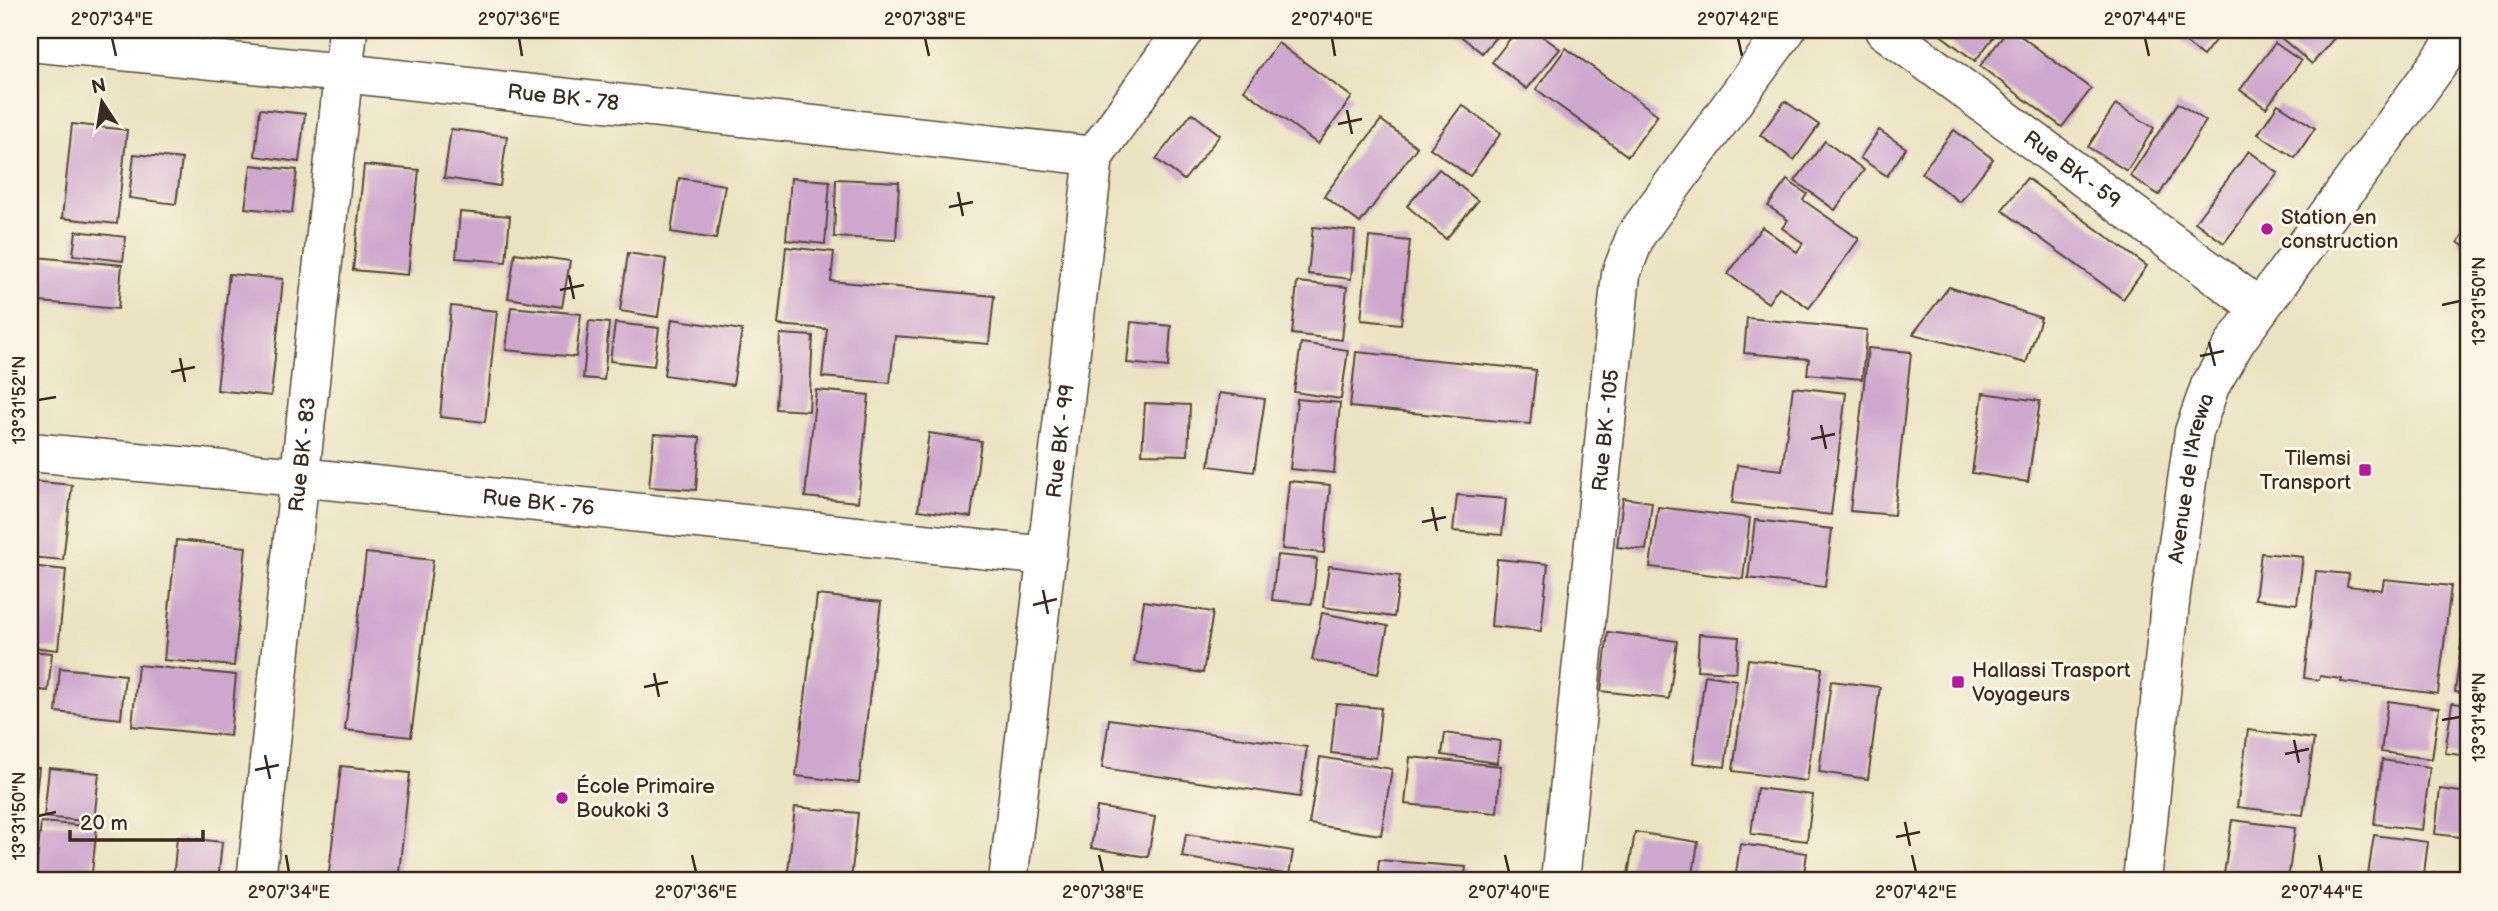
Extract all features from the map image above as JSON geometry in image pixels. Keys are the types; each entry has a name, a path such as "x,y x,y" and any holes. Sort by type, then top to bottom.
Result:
{"street":[{"name":"Rue BK - 83","path":"256,881 348,30"},
{"name":"Rue BK - 99","path":"1008,881 1094,156 1184,30"},
{"name":"Rue BK - 105","path":"1560,881 1621,274 1636,234 1786,30"},
{"name":"Rue BK - 59","path":"1884,30 2260,308"},
{"name":"Avenue de l'Arewa","path":"2142,881 2171,593 2193,432 2210,386 2236,341 2463,30"},
{"name":"Rue BK - 78","path":"30,42 343,73 1094,156"},
{"name":"Rue BK - 76","path":"30,452 299,477 1047,556"}],"building":[{"path":"1453,30 1502,30 1482,53"},
{"path":"1517,30 1534,30 1560,49 1527,89 1492,62"},
{"path":"1934,30 1999,30 1975,61"},
{"path":"2008,30 2013,30 2091,89 2062,127 1980,66"},
{"path":"2223,30 2203,56 2172,32"},
{"path":"2286,30 2341,30 2312,64 2280,37"},
{"path":"1278,43 1352,97 1318,144 1244,90"},
{"path":"2275,43 2301,61 2266,108 2240,90"},
{"path":"1566,48 1658,115 1628,156 1536,89"},
{"path":"1785,101 1819,125 1794,160 1760,135"},
{"path":"2178,103 2206,121 2159,195 2130,176"},
{"path":"2116,104 2154,128 2127,171 2088,147"},
{"path":"2278,104 2315,128 2295,158 2258,134"},
{"path":"1462,105 1501,133 1470,176 1430,148"},
{"path":"260,109 305,114 299,162 255,156"},
{"path":"1192,113 1220,135 1184,180 1156,159"},
{"path":"1381,120 1417,147 1360,223 1324,196"},
{"path":"72,124 127,130 117,224 62,218"},
{"path":"451,129 507,136 500,186 444,178"},
{"path":"1879,130 1906,148 1887,176 1860,158"},
{"path":"1954,130 1993,159 1960,202 1921,173"},
{"path":"1825,141 1864,170 1835,210 1795,181"},
{"path":"2249,151 2278,173 2224,243 2195,222"},
{"path":"134,154 182,159 176,204 129,198"},
{"path":"251,165 297,170 292,213 245,208"},
{"path":"364,165 419,170 408,275 353,270"},
{"path":"1439,169 1478,201 1446,239 1407,206"},
{"path":"679,178 725,185 716,239 671,232"},
{"path":"791,178 830,181 825,244 786,240"},
{"path":"2027,178 2147,266 2123,299 2002,210"},
{"path":"836,179 899,182 896,240 834,237"},
{"path":"1787,180 1807,194 1803,200 1859,239 1809,308 1779,287 1768,303 1728,274 1762,227 1797,252 1803,243 1782,228 1788,220 1768,206"},
{"path":"460,212 510,216 506,262 456,258"},
{"path":"1313,227 1355,231 1351,279 1308,274"},
{"path":"2468,227 2468,250 2458,242"},
{"path":"76,231 126,237 123,261 73,255"},
{"path":"1369,237 1410,241 1401,324 1361,320"},
{"path":"786,247 834,252 831,281 994,296 989,344 895,336 890,383 822,377 827,329 778,325"},
{"path":"515,253 570,261 562,307 508,298"},
{"path":"628,253 666,259 658,317 620,311"},
{"path":"35,257 122,265 118,309 30,301"},
{"path":"229,274 283,279 271,396 217,390"},
{"path":"1297,282 1347,287 1342,340 1292,334"},
{"path":"1949,287 2041,318 2026,363 1913,334"},
{"path":"451,306 497,311 485,422 440,417"},
{"path":"511,307 581,314 576,357 506,350"},
{"path":"1747,318 1867,330 1862,379 1807,374 1809,359 1744,353"},
{"path":"672,319 742,330 733,385 664,375"},
{"path":"589,321 609,323 604,380 583,378"},
{"path":"1131,322 1171,326 1168,367 1127,363"},
{"path":"615,323 659,328 654,366 610,361"},
{"path":"780,334 813,336 809,411 776,409"},
{"path":"1301,343 1348,350 1341,399 1294,392"},
{"path":"1868,348 1911,352 1894,515 1850,511"},
{"path":"1356,352 1536,370 1530,424 1350,407"},
{"path":"1793,387 1846,393 1831,515 1732,503 1737,465 1782,470"},
{"path":"816,390 869,395 858,502 805,497"},
{"path":"1219,393 1265,399 1254,472 1209,466"},
{"path":"1983,393 2040,401 2028,482 1972,473"},
{"path":"1297,399 1340,403 1334,473 1290,469"},
{"path":"1145,403 1190,405 1188,455 1142,454"},
{"path":"929,433 981,441 971,517 918,510"},
{"path":"654,434 700,437 696,490 649,487"},
{"path":"30,481 72,485 63,560 30,557"},
{"path":"1289,481 1330,485 1324,553 1282,549"},
{"path":"1457,495 1506,499 1502,535 1453,531"},
{"path":"1623,498 1652,502 1646,550 1617,547"},
{"path":"1658,507 1750,518 1743,579 1650,567"},
{"path":"1755,520 1832,529 1825,587 1748,578"},
{"path":"176,540 246,547 234,666 164,660"},
{"path":"366,553 433,560 411,737 345,730"},
{"path":"2261,553 2303,557 2297,604 2255,599"},
{"path":"1277,555 1317,559 1312,604 1272,600"},
{"path":"1497,559 1548,564 1541,631 1491,626"},
{"path":"30,566 66,570 58,650 30,647"},
{"path":"1329,566 1400,576 1394,617 1323,607"},
{"path":"2316,571 2349,574 2347,586 2382,590 2384,579 2451,586 2438,694 2341,682 2342,679 2320,676 2319,680 2304,678"},
{"path":"2463,574 2468,575 2468,600 2460,599"},
{"path":"817,595 881,602 859,783 796,776"},
{"path":"1144,601 1213,612 1203,673 1134,662"},
{"path":"1322,613 1388,626 1378,674 1312,660"},
{"path":"2464,621 2468,621 2468,694 2455,692"},
{"path":"1608,632 1677,641 1669,699 1601,691"},
{"path":"1699,634 1739,637 1736,672 1697,670"},
{"path":"30,651 52,653 48,691 30,689"},
{"path":"1748,659 1822,668 1807,781 1733,771"},
{"path":"138,665 236,675 230,736 132,726"},
{"path":"60,668 125,675 121,719 56,712"},
{"path":"1705,675 1737,680 1725,767 1693,763"},
{"path":"1831,681 1880,687 1868,779 1819,772"},
{"path":"2388,701 2439,708 2432,759 2381,752"},
{"path":"2452,703 2468,705 2468,756 2445,753"},
{"path":"1336,704 1381,708 1376,758 1331,753"},
{"path":"1109,719 1307,747 1300,797 1102,768"},
{"path":"2248,730 2314,739 2303,815 2237,807"},
{"path":"1445,733 1500,741 1497,763 1442,755"},
{"path":"1320,757 1392,769 1381,835 1309,824"},
{"path":"1410,757 1501,766 1497,813 1405,804"},
{"path":"2382,760 2430,767 2422,830 2374,824"},
{"path":"341,766 410,773 398,881 328,881"},
{"path":"30,767 39,768 34,811 30,810"},
{"path":"49,768 99,773 94,822 44,817"},
{"path":"1757,788 1813,795 1807,841 1751,834"},
{"path":"2440,789 2468,793 2468,838 2435,834"},
{"path":"795,807 858,813 851,881 787,881"},
{"path":"1097,807 1155,817 1148,857 1091,848"},
{"path":"2232,820 2295,828 2288,881 2223,881"},
{"path":"41,822 97,827 91,881 35,881"},
{"path":"1635,832 1698,842 1692,881 1627,881"},
{"path":"1186,834 1293,851 1289,875 1182,857"},
{"path":"2374,835 2428,842 2423,881 2367,881"},
{"path":"177,837 222,842 218,881 173,881"},
{"path":"1740,844 1807,853 1803,881 1735,881"},
{"path":"1379,860 1466,867 1464,881 1377,881"},
{"path":"2433,873 2468,877 2468,881 2432,881"}],"place":[{"name":"Station en construction","path":"2267,229"},
{"name":"Tilemsi Transport","path":"2365,470"},
{"name":"Hallassi Trasport Voyageurs","path":"1958,682"},
{"name":"École Primaire Boukoki 3","path":"562,798"}]}
